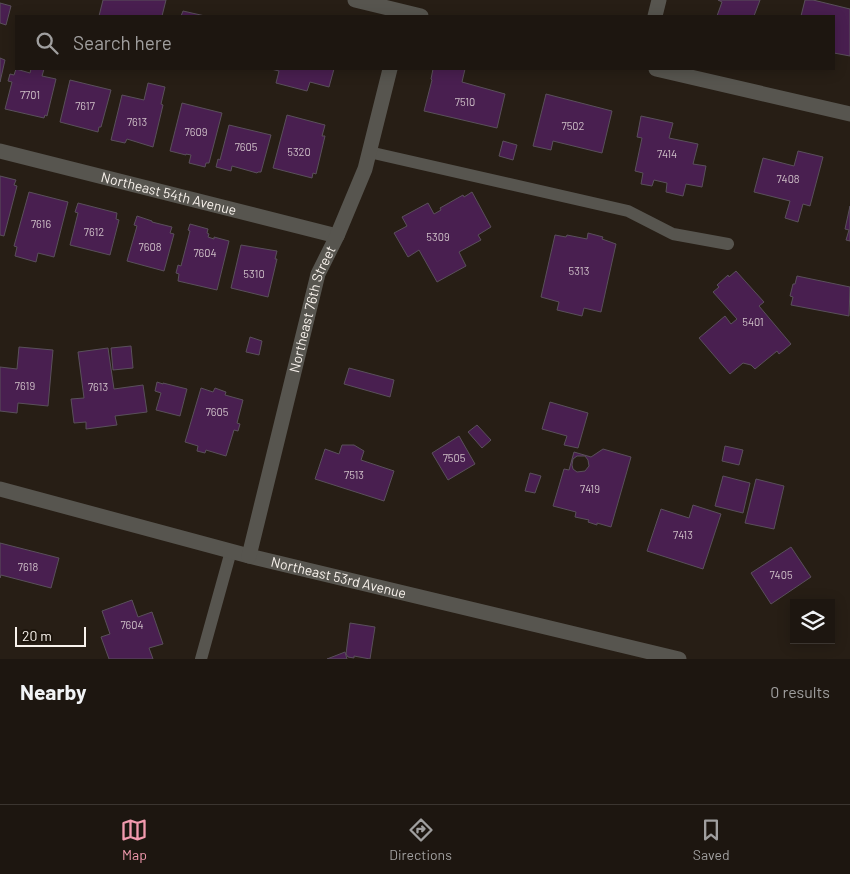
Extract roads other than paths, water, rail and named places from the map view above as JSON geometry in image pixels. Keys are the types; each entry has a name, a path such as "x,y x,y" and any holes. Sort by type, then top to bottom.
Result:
{"street":[{"path":"355,0 403,14"},
{"path":"655,15 659,0"},
{"name":"Northeast 76th Street","path":"249,556 318,274 365,169 390,70"},
{"path":"660,70 850,114"},
{"name":"Northeast 54th Avenue","path":"0,151 336,236"},
{"name":"Northeast 53rd Avenue","path":"0,489 249,556 679,659"}],"lane":[{"path":"369,152 628,211 673,234 728,244"},
{"path":"201,659 231,551"}]}
